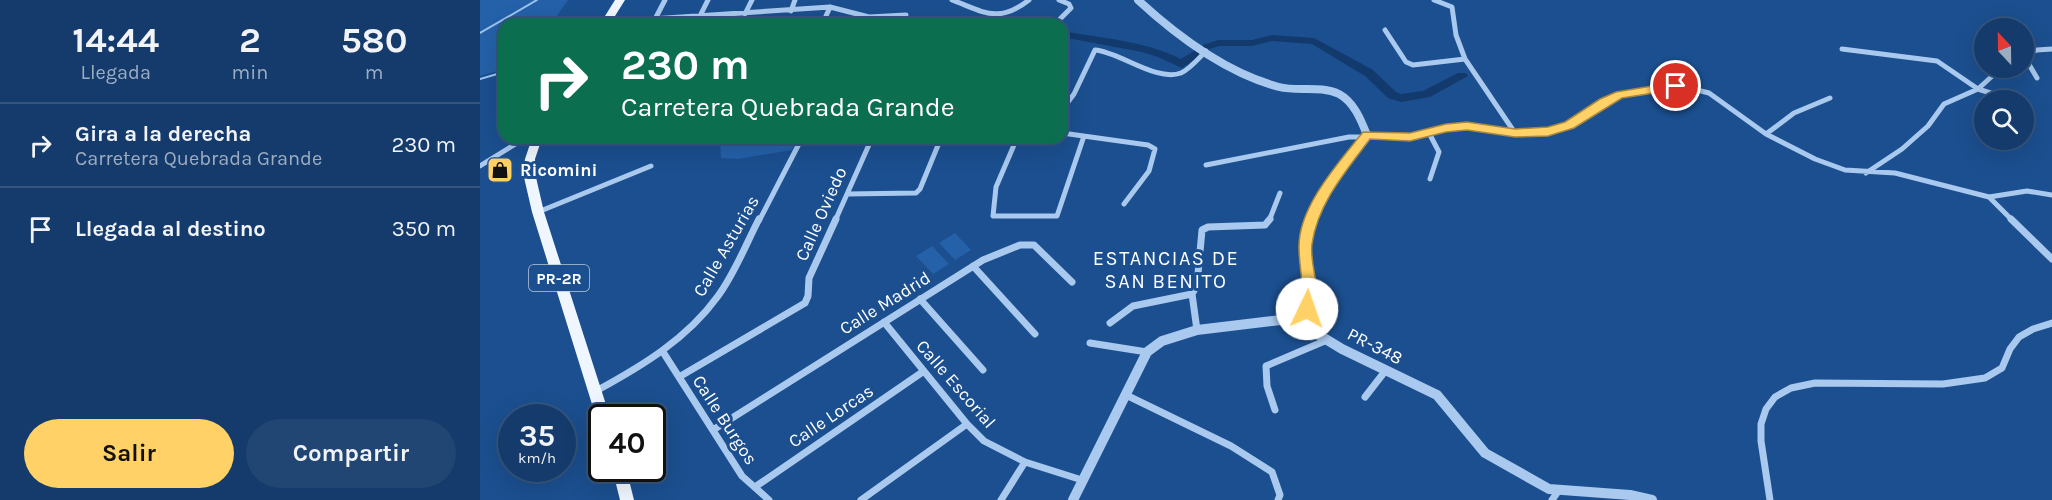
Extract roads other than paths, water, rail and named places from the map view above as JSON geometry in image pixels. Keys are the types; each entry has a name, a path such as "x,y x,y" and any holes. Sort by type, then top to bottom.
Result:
{"main road":[{"path":"609,18 620,0"},
{"name":"PR-2R","path":"535,144 530,159 529,173 538,212 599,404"},
{"path":"622,482 627,500"}],"street":[{"path":"655,18 665,0"},
{"path":"699,17 708,0"},
{"path":"746,14 752,0"},
{"path":"791,11 795,0"},
{"path":"952,0 1004,16 1015,12 1029,0"},
{"path":"1059,0 1068,3 1071,7 1061,18"},
{"path":"1138,0 1186,39 1254,77 1278,86 1329,90 1337,93 1356,109 1366,136"},
{"path":"1434,0 1452,7 1456,35 1465,59 1515,133"},
{"path":"690,18 830,7 869,17 906,15"},
{"path":"826,16 830,7"},
{"path":"1385,30 1406,62 1413,65 1465,59"},
{"path":"1842,49 1936,61 1981,90"},
{"path":"2034,51 2052,49"},
{"path":"1068,102 1095,50 1108,51 1125,61 1170,75 1183,72 1206,51"},
{"path":"2034,73 2037,78"},
{"path":"1865,173 1902,149 1928,126 1944,104 1978,89 1990,78"},
{"path":"1206,165 1349,137 1401,138 1467,126 1515,133 1536,133 1569,125 1620,95 1676,86 1699,88 1766,134 1815,159 1845,170 1895,173 1989,197 2027,191 2052,195"},
{"path":"1766,134 1794,113 1830,98"},
{"path":"1429,133 1439,152 1430,179"},
{"path":"1068,134 1148,145 1155,149 1156,154 1145,177 1124,204"},
{"path":"1015,144 1000,179 992,206 993,216 1057,216 1084,136"},
{"path":"1301,324 1311,296 1305,247 1312,218 1331,181 1366,136"},
{"path":"480,166 515,144"},
{"name":"Calle Asturias","path":"595,391 625,376 663,352 697,321 720,294 799,144"},
{"name":"Calle Oviedo","path":"679,377 805,303 808,296 809,278 869,144"},
{"path":"847,194 916,193 920,189 939,144"},
{"path":"538,212 651,166"},
{"path":"1197,330 1192,294 1197,285 1202,230 1208,227 1265,225 1280,193"},
{"path":"1989,197 2052,259"},
{"name":"Calle Madrid","path":"713,429 973,266 1011,249 1029,244 1034,245 1072,282"},
{"path":"973,266 1035,334"},
{"path":"1110,323 1133,306 1192,294"},
{"path":"920,299 983,370"},
{"name":"PR-348","path":"1147,352 1162,341 1197,330 1281,320 1301,324 1327,340 1437,395 1485,453 1549,489 1630,495 1652,500"},
{"name":"Calle Escorial","path":"884,322 967,424 984,441 1025,462 1082,480"},
{"path":"1770,500 1761,415 1769,402 1779,393 1793,385 1815,383 1943,384 1985,378 2002,368 2008,347 2027,329 2052,323"},
{"path":"1275,410 1267,386 1266,366 1327,340"},
{"path":"1073,500 1147,352 1090,343"},
{"name":"Calle Burgos","path":"663,352 742,476 769,500"},
{"path":"1365,397 1386,370"},
{"name":"Calle Lorcas","path":"754,487 924,371"},
{"path":"1126,395 1231,446 1272,472 1280,495 1278,500"},
{"path":"861,500 967,424"},
{"path":"1001,500 1025,462"},
{"path":"1552,500 1559,490"}],"waterway":[{"path":"506,18 537,0"},
{"path":"480,33 498,23"},
{"path":"1068,35 1162,54 1182,64 1201,51"},
{"path":"1207,47 1218,43 1252,43 1272,38 1314,41 1369,73 1392,95 1401,98 1426,94 1462,76"},
{"path":"480,79 498,74"}],"place":[{"name":"Ricomini","path":"500,170"}],"district":[{"name":"ESTANCIAS DE SAN BENITO","path":"1166,270"}]}
